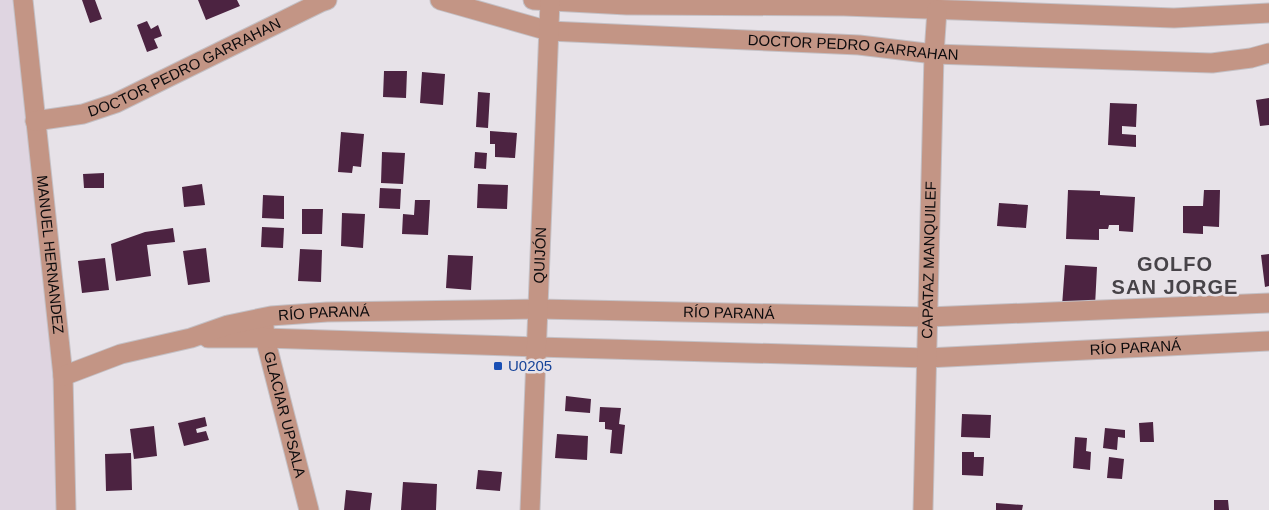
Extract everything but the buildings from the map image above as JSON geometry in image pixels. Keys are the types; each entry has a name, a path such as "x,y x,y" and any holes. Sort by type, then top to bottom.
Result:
{"street":[{"name":"MANUEL HERNANDEZ","path":"23,0 63,376 66,510"},
{"name":"DOCTOR PEDRO GARRAHAN","path":"35,121 83,114 116,103 327,0"},
{"name":"DOCTOR PEDRO GARRAHAN","path":"440,0 549,31 859,45 934,54 1212,64 1269,53"},
{"name":"QUIJÓN","path":"530,510 549,31 541,0"},
{"path":"541,0 627,5 844,3 937,10 1174,18 1269,13"},
{"name":"CAPATAZ MANQUILEF","path":"923,510 934,54 937,10"},
{"name":"RÍO PARANÁ","path":"63,376 121,354 191,338 228,325 263,318 326,312 538,309 928,317 1269,304"},
{"name":"GLACIAR UPSALA","path":"263,318 265,338 309,510"},
{"name":"RÍO PARANÁ","path":"191,338 265,338 927,358 1269,341"}],"shaded area":[{"path":"0,0 23,0 66,510 0,510"}],"place":[{"name":"U0205","path":"498,366"}],"district":[{"name":"GOLFO SAN JORGE","path":"1175,276"}]}
